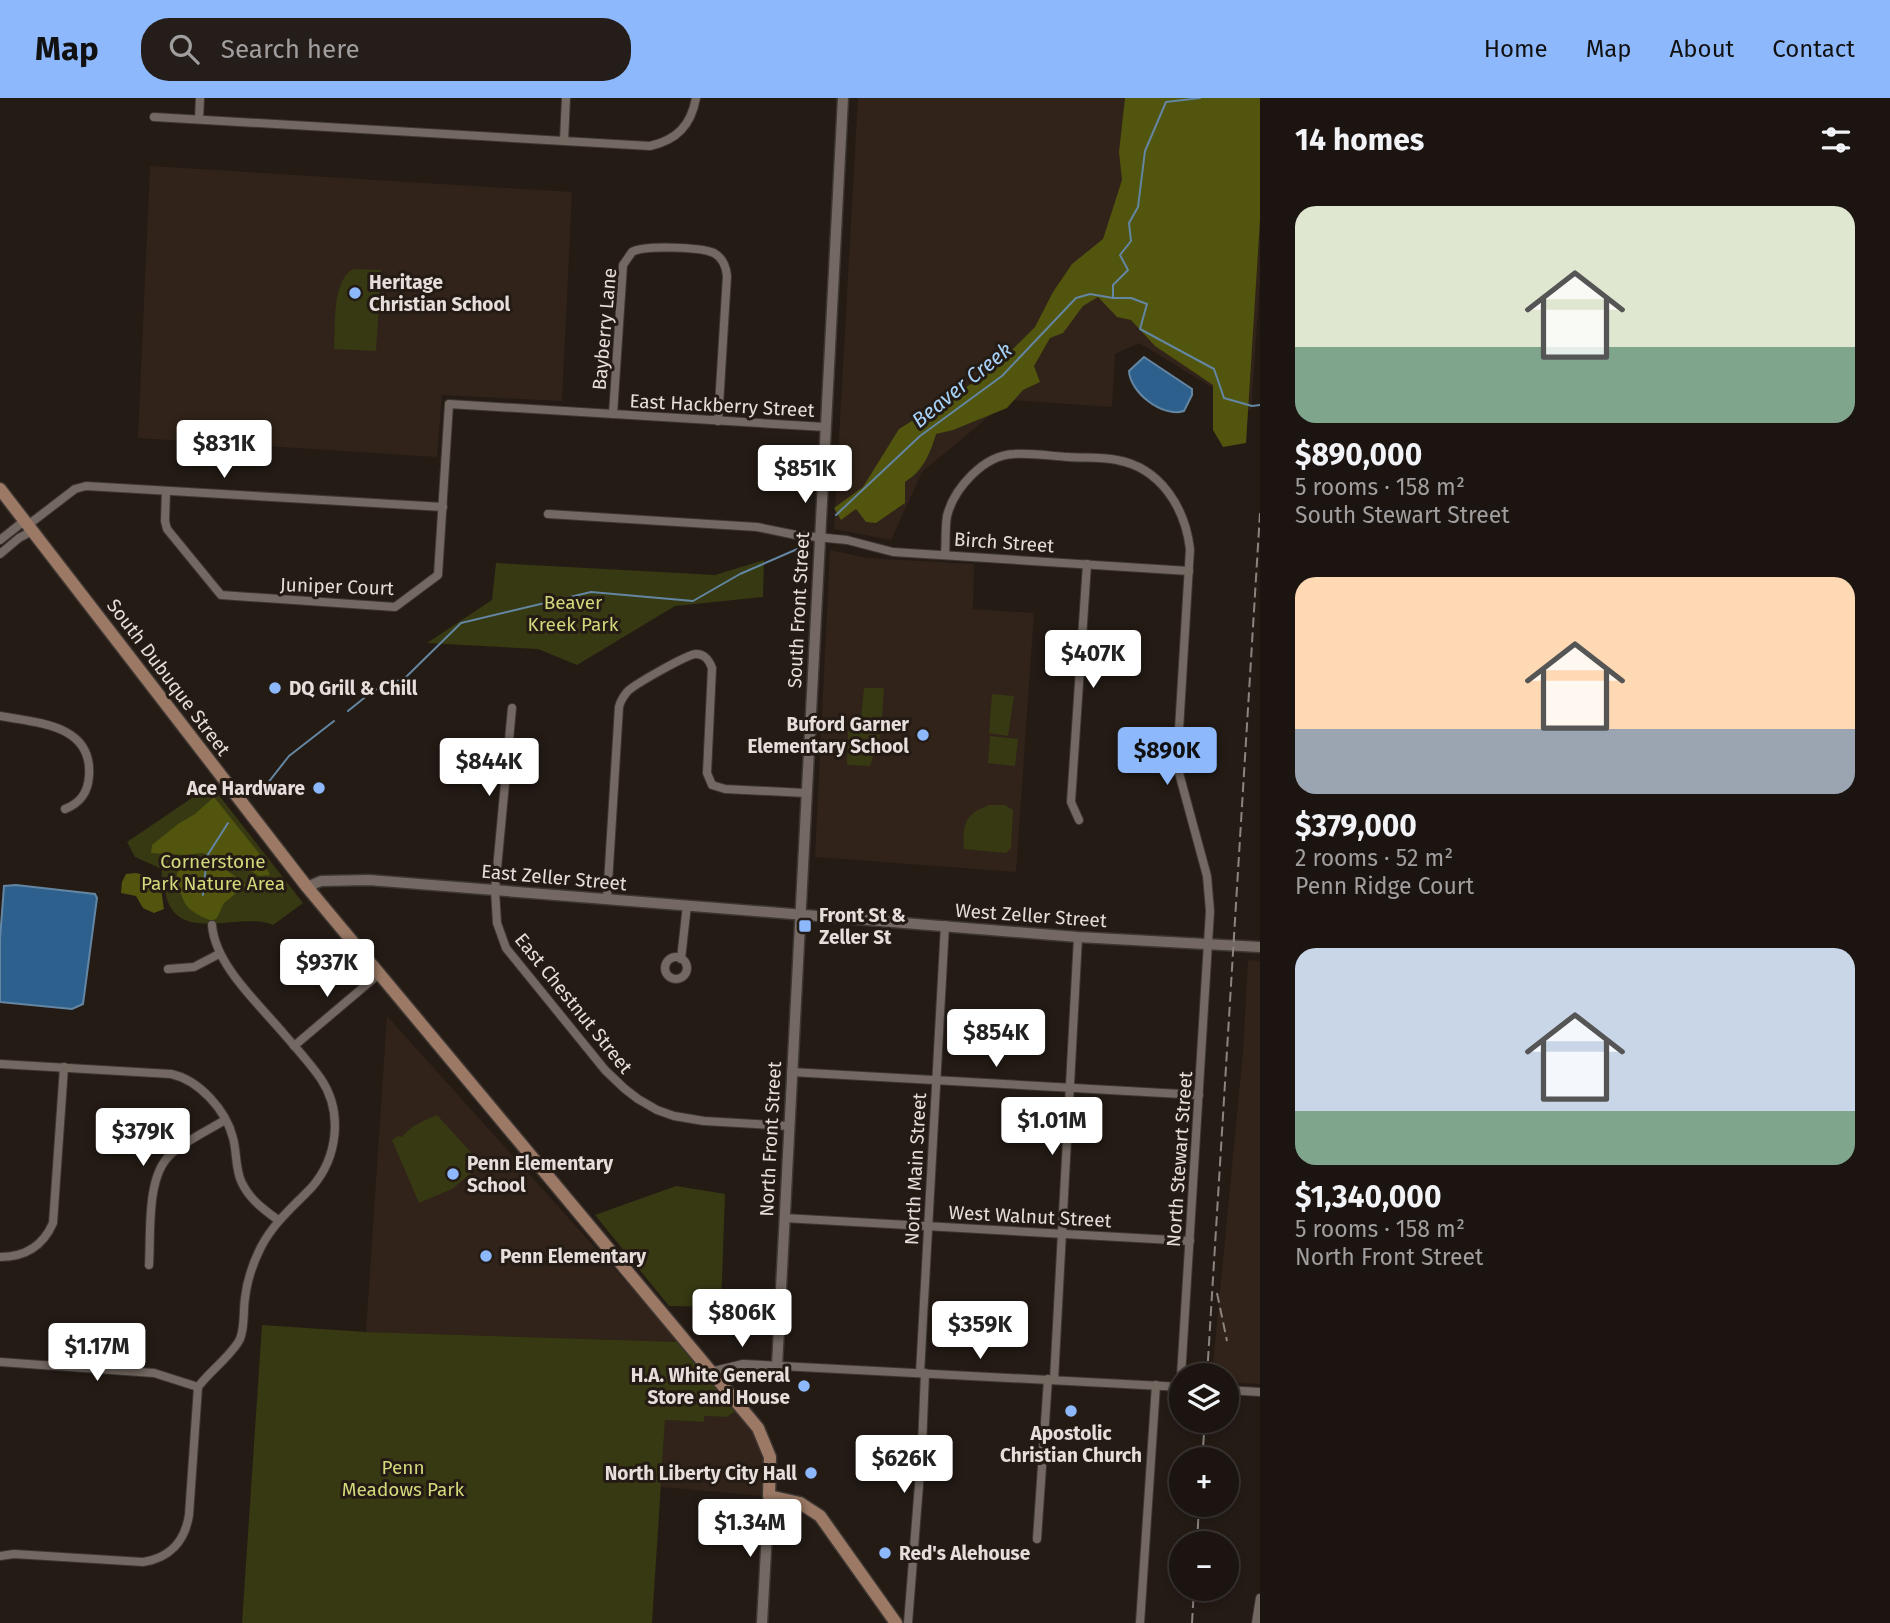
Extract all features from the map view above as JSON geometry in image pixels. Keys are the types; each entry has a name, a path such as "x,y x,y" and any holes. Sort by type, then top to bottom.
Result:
{"main road":[{"name":"South Dubuque Street","path":"0,489 307,887 758,1429 768,1449 771,1464 769,1496"},
{"path":"769,1496 800,1503 820,1516 896,1623"}],"street":[{"path":"200,98 200,119"},
{"path":"564,141 566,98"},
{"path":"154,117 650,146 664,143 678,135 688,124 696,98"},
{"name":"South Front Street","path":"799,915 843,98"},
{"name":"Bayberry Lane","path":"613,414 623,265 632,252 651,247 712,252 725,265 727,276 718,421"},
{"name":"East Hackberry Street","path":"449,404 825,427"},
{"name":"Juniper Court","path":"166,491 167,529 221,595 399,606 438,575 449,404"},
{"name":"North Stewart Street","path":"945,554 947,517 959,489 994,459 1012,454 1118,460 1136,466 1171,494 1188,527 1190,549 1178,746 1179,773 1207,876 1210,911 1182,1363"},
{"path":"0,540 28,526 80,486 443,507"},
{"name":"Birch Street","path":"548,514 757,527 818,538 847,540 893,552 1189,571"},
{"path":"0,554 19,538 28,526"},
{"path":"1079,820 1071,802 1087,564"},
{"path":"607,899 620,702 633,687 688,656 705,656 712,668 707,773 712,785 725,789 805,793"},
{"name":"East Chestnut Street","path":"512,708 495,890 496,923 506,948 586,1047 625,1089 657,1110 704,1121 789,1126"},
{"path":"0,716 66,730 85,750 89,761 89,785 78,804 65,808"},
{"name":"East Zeller Street","path":"307,887 321,881 369,880 799,915"},
{"path":"681,959 687,905"},
{"name":"West Zeller Street","path":"799,915 1078,937 1260,947"},
{"name":"North Front Street","path":"777,1366 799,915"},
{"path":"0,1556 14,1554 143,1562 163,1556 177,1545 187,1527 189,1515 198,1387 241,1337 244,1299 250,1273 261,1246 278,1220 309,1189 331,1155 335,1116 322,1080 219,954 212,925"},
{"name":"North Main Street","path":"908,1623 922,1447 927,1226 945,925"},
{"path":"1037,1539 1062,1234 1078,937"},
{"path":"168,968 194,967 219,954"},
{"path":"294,1046 379,974"},
{"path":"0,1064 171,1074 185,1078 203,1091 225,1120 234,1139 236,1164 242,1183 253,1200 278,1220"},
{"path":"0,1257 19,1255 36,1247 53,1223 64,1067"},
{"path":"791,1072 1199,1095"},
{"path":"149,1265 154,1184 160,1166 176,1150 225,1120"},
{"name":"West Walnut Street","path":"784,1218 1190,1241"},
{"path":"0,1362 154,1373 198,1387"},
{"path":"710,1372 743,1364 1169,1386"},
{"path":"1140,1623 1156,1385"},
{"path":"1239,1391 1260,1392"},
{"path":"762,1623 769,1496"},
{"path":"1256,1623 1260,1598"}],"shaded area":[{"path":"858,98 1260,98 1260,279 1251,411 1139,343 1115,354 1112,407 1009,400 922,472 891,540 834,529"},
{"name":"Heritage Christian School","path":"150,166 572,192 562,401 442,395 437,457 138,438"},
{"name":"Buford Garner Elementary School","path":"830,550 867,558 974,564 973,609 1034,613 1016,872 815,857"},
{"path":"1248,960 1260,961 1260,1384 1239,1383 1239,1363 1213,1363 1243,1052"},
{"name":"Penn Elementary School","path":"387,1016 680,1342 366,1332"},
{"path":"737,1410 760,1441 765,1464 765,1496 661,1487 665,1420 704,1422 704,1416 727,1417"}],"green space":[{"path":"1125,98 1260,98 1260,220 1246,443 1223,447 1213,430 1213,385 1155,346 1131,320 1117,317 1098,297 1083,306 1063,333 1050,338 1034,366 1040,382 1023,390 1007,408 936,434 925,461 917,473 905,482 905,503 876,523 866,522 856,509 841,520 834,508 863,487 899,429 990,372 1035,327 1053,292 1072,264 1103,239 1122,180 1119,152"},
{"path":"353,269 381,270 376,351 334,349 338,294 346,275"},
{"name":"Beaver Kreek Park","path":"764,560 763,597 675,606 577,665 538,649 427,643 492,600 496,563 715,575"},
{"path":"864,688 884,688 881,730 860,730"},
{"path":"992,694 1014,696 1008,736 989,733"},
{"path":"848,731 880,735 870,766 847,765"},
{"path":"990,736 1018,739 1015,766 988,763"},
{"name":"Cornerstone Park Nature Area","path":"211,785 303,903 273,925 244,921 197,923 184,919 173,911 166,896 162,869 135,857 127,842"},
{"path":"214,797 258,852 270,875 259,876 251,871 236,869 220,859 202,853 151,853 152,845"},
{"path":"989,805 1005,805 1013,810 1011,848 1006,853 964,849 967,821 975,812"},
{"path":"197,860 224,869 246,885 224,903 217,918 212,921 190,909 180,891 177,873"},
{"path":"136,873 156,880 162,893 164,909 154,913 143,908 136,896 121,893 126,874"},
{"path":"437,1115 477,1159 477,1168 452,1189 419,1203 392,1140 398,1136 402,1137 414,1126"},
{"path":"676,1186 725,1194 721,1307 669,1306 595,1215"},
{"name":"Penn Meadows Park","path":"262,1325 366,1332 680,1342 737,1410 727,1417 704,1416 704,1422 665,1420 652,1623 242,1623"}],"water":[{"path":"1144,357 1192,389 1184,411 1166,411 1157,407 1135,387 1129,371"},
{"path":"4,886 95,894 97,898 83,1004 72,1009 0,1002 0,939"}],"waterway":[{"path":"1200,98 1166,102 1145,151 1138,207 1129,223 1131,241 1120,255 1128,270 1113,285 1113,298 1131,298 1147,304 1140,329 1214,369 1224,398 1252,406 1260,405"},
{"name":"Beaver Creek","path":"836,515 920,436 1002,376 1076,298 1090,294 1113,298"},
{"name":"Beaver Creek","path":"348,711 374,690 405,678 461,623 591,592 693,601 740,574 802,547"},
{"name":"Beaver Creek","path":"260,793 289,756 334,721"},
{"name":"Beaver Creek","path":"203,895 207,856 228,823"}],"railway":[{"path":"1208,1363 1260,513"},
{"path":"1217,1293 1227,1341"},
{"path":"1203,1447 1204,1433"},
{"path":"1198,1517 1198,1531"},
{"path":"1192,1623 1193,1601"}],"place":[{"name":"Heritage Christian School","path":"355,293"},
{"name":"DQ Grill & Chill","path":"275,688"},
{"name":"Buford Garner Elementary School","path":"923,735"},
{"name":"Ace Hardware","path":"319,788"},
{"name":"Front St & Zeller St","path":"805,926"},
{"name":"Penn Elementary School","path":"453,1174"},
{"name":"Penn Elementary","path":"486,1256"},
{"name":"H.A. White General Store and House","path":"804,1386"},
{"name":"Apostolic Christian Church","path":"1071,1411"},
{"name":"North Liberty City Hall","path":"811,1473"},
{"name":"Red's Alehouse","path":"885,1553"}]}
